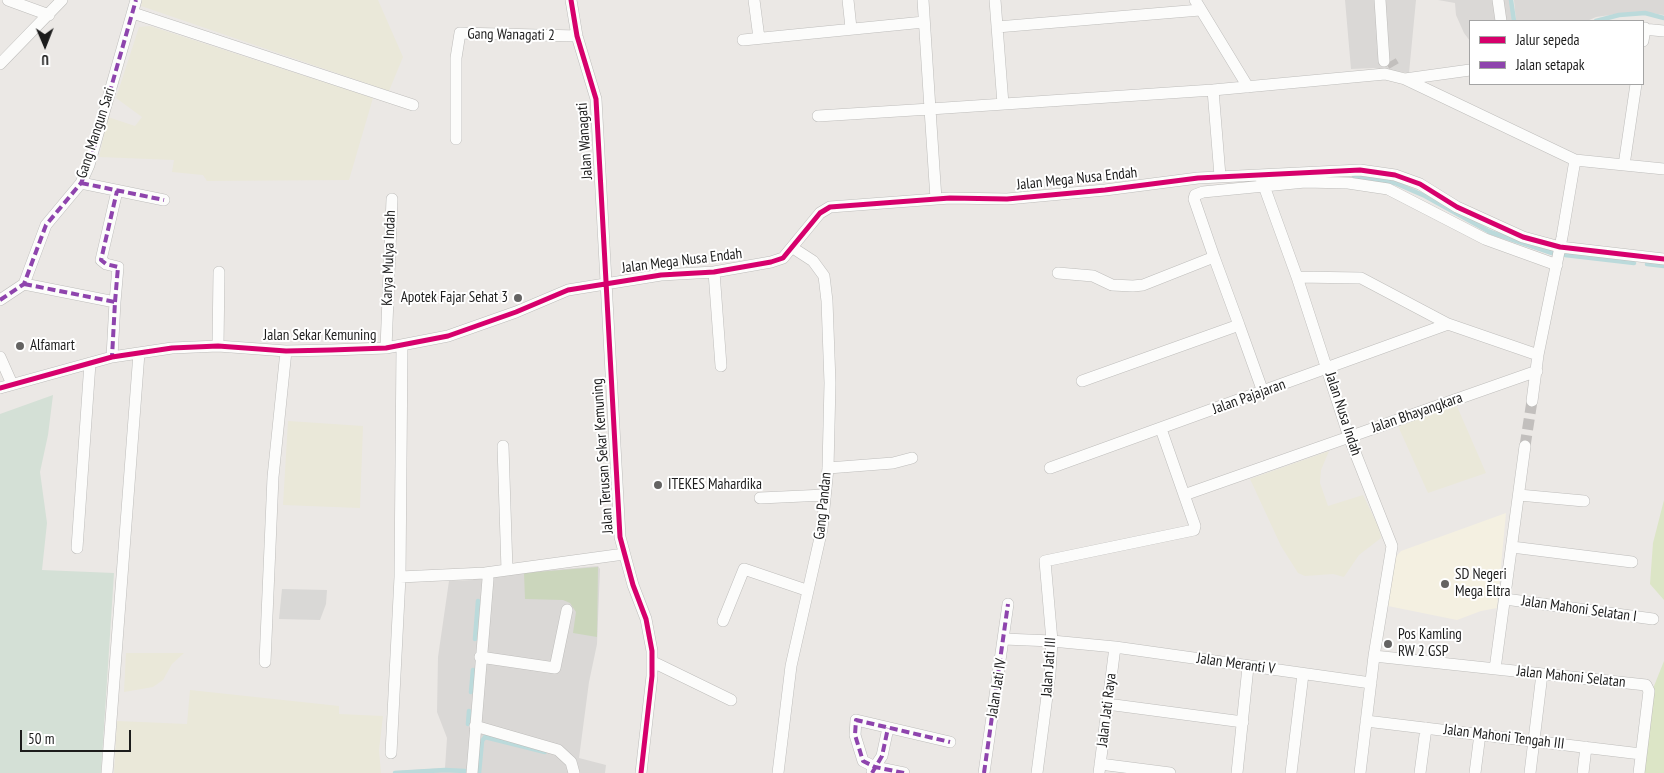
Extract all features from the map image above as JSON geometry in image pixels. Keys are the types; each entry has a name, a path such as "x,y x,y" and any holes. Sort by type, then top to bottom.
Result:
{"street":[{"path":"8,0 49,15"},
{"path":"0,64 62,0"},
{"name":"Gang Mangun Sari","path":"24,284 46,226 81,183 89,165 136,0"},
{"name":"Jalan Wanagati","path":"571,0 577,36 596,99 604,283"},
{"path":"754,0 759,38"},
{"path":"848,0 851,28"},
{"path":"923,0 936,199"},
{"path":"995,0 1003,104"},
{"path":"1380,0 1390,67"},
{"path":"1498,0 1501,20"},
{"path":"997,27 1198,5 1248,87"},
{"path":"133,13 413,105"},
{"path":"743,40 924,22"},
{"path":"1644,29 1664,31"},
{"name":"Gang Wanagati 2","path":"456,139 456,58 460,33 577,36"},
{"path":"1390,67 1575,160 1664,169"},
{"path":"818,116 1213,90 1248,87 1390,67 1469,70"},
{"path":"1624,165 1636,85"},
{"path":"1213,90 1220,176"},
{"path":"1532,401 1538,355 1557,265 1575,160"},
{"name":"Jalan Mega Nusa Endah","path":"604,283 661,275 714,272 771,262 783,258 820,213 830,207 936,199 1017,198 1220,176 1360,170 1396,175 1420,184 1457,207 1523,237 1560,247 1664,259"},
{"name":"Jalan Nusa Indah","path":"1260,175 1328,368 1349,437 1392,546 1374,656 1360,773"},
{"path":"1263,392 1214,257 1194,199 1195,195 1203,192 1305,182 1348,182 1388,190 1485,239 1557,265"},
{"path":"81,183 164,200"},
{"path":"112,357 114,302 118,267 101,260 117,191"},
{"name":"Karya Mulya Indah","path":"386,348 392,199"},
{"name":"Gang Pandan","path":"777,773 791,666 806,590 818,549 828,468 830,383 827,301 824,276 813,260 793,248"},
{"path":"1058,273 1093,276 1112,285 1143,285 1214,257"},
{"path":"218,346 219,272"},
{"path":"714,272 721,366"},
{"path":"1297,277 1361,278 1448,324 1538,355"},
{"name":"Jalan Sekar Kemuning","path":"0,388 112,357 172,348 218,346 286,351 402,346 448,336 568,290 604,283"},
{"name":"Jalan Terusan Sekar Kemuning","path":"604,283 620,537 646,619 653,662 641,773"},
{"path":"0,300 24,284 114,302"},
{"name":"Jalan Pajajaran","path":"1050,468 1448,324"},
{"path":"1082,381 1239,325"},
{"path":"392,753 400,577 402,346"},
{"path":"265,662 273,477 286,351"},
{"path":"107,773 139,353"},
{"path":"0,357 12,384"},
{"path":"77,548 90,363"},
{"name":"Jalan Bhayangkara","path":"1184,495 1537,371"},
{"path":"1161,429 1184,495"},
{"path":"502,446 507,570"},
{"name":"Jalan Mahoni Selatan","path":"1495,669 1520,495 1525,446"},
{"path":"828,468 894,463 912,458"},
{"name":"Jalan Jati III","path":"1037,773 1050,673 1052,640 1045,561 1190,533 1195,526 1184,495"},
{"path":"1520,495 1584,501"},
{"path":"760,498 825,496"},
{"path":"1512,547 1632,562"},
{"path":"400,577 507,570 624,554"},
{"path":"723,621 744,569 806,590"},
{"path":"472,773 480,657 488,580"},
{"name":"Jalan Mahoni Selatan I","path":"1505,599 1653,619"},
{"name":"Jalan Jati IV","path":"984,773 1008,604"},
{"path":"480,657 555,668 567,610"},
{"name":"Jalan Meranti V","path":"1004,639 1052,640 1115,646 1248,667 1371,683"},
{"name":"Jalan Jati Raya","path":"1099,768 1115,646"},
{"name":"Jalan Mahoni Selatan","path":"1374,656 1646,685 1649,691 1641,754"},
{"path":"653,662 731,700"},
{"path":"1237,773 1248,667"},
{"path":"1291,773 1303,674"},
{"path":"1530,773 1542,674"},
{"path":"1107,704 1243,722"},
{"path":"904,773 873,770 863,761 855,735 856,720 950,742"},
{"name":"Jalan Mahoni Tengah III","path":"1366,721 1641,754"},
{"path":"475,726 558,750 571,762 574,773"},
{"path":"873,770 882,756 888,728"},
{"path":"1420,773 1426,728"},
{"path":"1475,773 1480,734"},
{"path":"1583,773 1586,747"},
{"path":"1639,773 1641,754"},
{"path":"1099,768 1170,773"}],"shaded area":[{"path":"142,0 378,0 403,57 389,91 141,6"},
{"path":"1345,0 1416,0 1409,73 1373,68 1351,69"},
{"path":"1438,0 1510,0 1513,20 1469,20 1469,40 1456,15 1455,3"},
{"path":"1514,0 1664,0 1664,15 1651,13 1617,14 1596,17 1589,20 1516,20"},
{"path":"150,26 373,98 349,180 207,181 203,175 172,172 174,160 99,157 108,117 135,126 142,117 116,98 139,27"},
{"path":"53,395 48,435 40,472 47,523 42,570 114,573 101,773 0,773 0,414"},
{"path":"1456,404 1486,473 1428,493 1398,426"},
{"path":"288,421 363,426 360,508 283,505"},
{"path":"1329,451 1321,470 1320,483 1328,506 1363,495 1379,528 1381,538 1359,555 1344,577 1333,574 1305,576 1298,573 1281,546 1250,479"},
{"name":"SD Negeri Mega Eltra","path":"1506,513 1497,608 1481,611 1457,620 1388,606 1392,561 1401,551"},
{"path":"598,566 600,569 597,644 589,682 579,758 606,765 605,773 397,773 397,771 445,768 447,738 437,712 438,657 449,581"},
{"path":"282,589 327,590 326,604 320,620 279,619"},
{"path":"126,653 184,653 172,664 163,680 153,687 124,692"},
{"path":"190,690 339,706 339,714 383,716 379,750 381,773 114,773 117,721 187,724"}],"green space":[{"path":"1664,500 1664,600 1650,584 1653,543"},
{"path":"598,567 597,637 573,633 576,612 570,603 563,600 525,599 524,573"},
{"path":"1664,661 1664,773 1643,773 1654,686"}],"waterway":[{"path":"1511,0 1514,20"},
{"path":"1600,20 1619,15 1645,13 1664,18"},
{"path":"1354,176 1395,183 1425,196 1490,232 1552,253"},
{"path":"1565,255 1634,263"},
{"path":"1647,264 1664,266"},
{"path":"475,639 478,601"},
{"path":"471,692 473,670"},
{"path":"468,724 469,711"},
{"path":"479,773 482,741 485,737 545,752"},
{"path":"395,773 445,770 465,771 465,773"}],"tunnel":[{"path":"1391,61 1394,66"},
{"path":"1525,446 1532,401"}],"marked path":[{"path":"0,300 24,284 46,225 81,183 89,165 136,0"},
{"path":"81,183 164,200"},
{"path":"115,302 118,267 106,264 101,260 117,191"},
{"path":"24,284 115,302 112,357"},
{"path":"984,773 1008,604"},
{"path":"904,773 875,767 863,761 855,735 856,720 950,742"},
{"path":"872,773 882,756 888,728"}],"cycle path":[{"path":"571,0 577,36 596,99 620,537 633,585 646,619 652,651 652,676 641,773"},
{"path":"0,388 112,357 172,348 218,346 286,351 386,348 448,336 516,312 568,290 661,275 714,272 771,262 783,258 820,213 830,207 950,198 1007,199 1105,190 1198,178 1360,170 1395,175 1420,184 1457,207 1523,237 1560,247 1664,259"}],"place":[{"name":"Apotek Fajar Sehat 3","path":"518,298"},
{"name":"Alfamart","path":"20,346"},
{"name":"ITEKES Mahardika","path":"658,485"},
{"name":"SD Negeri Mega Eltra","path":"1445,584"},
{"name":"Pos Kamling RW 2 GSP","path":"1388,644"}]}
